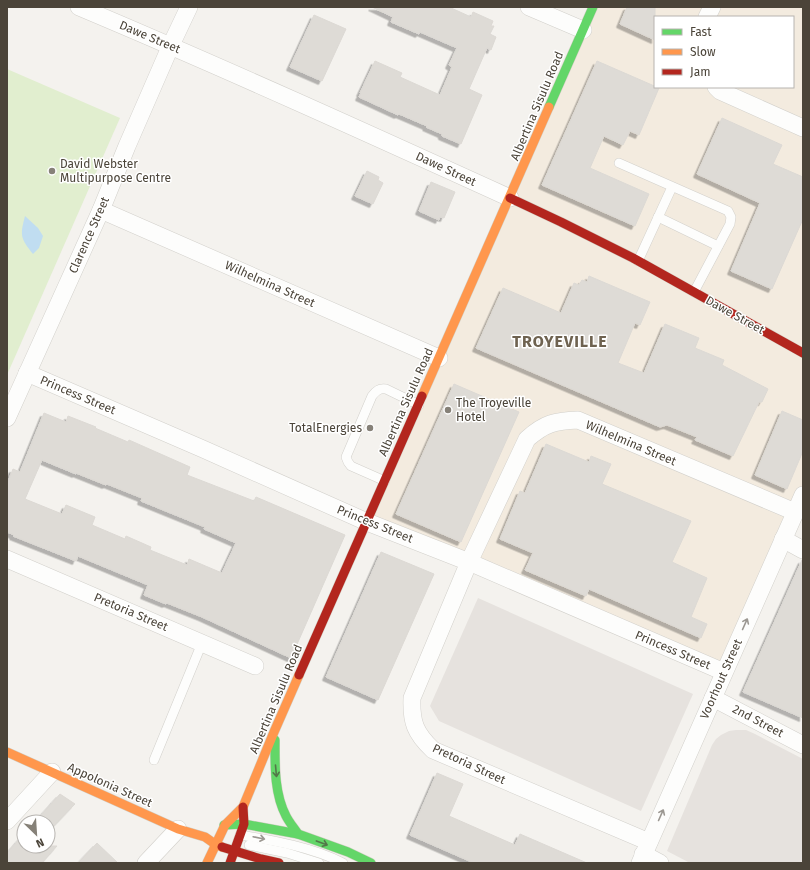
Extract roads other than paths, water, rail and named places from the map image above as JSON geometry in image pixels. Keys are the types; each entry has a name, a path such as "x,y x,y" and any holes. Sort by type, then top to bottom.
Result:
{"main road":[{"name":"Albertina Sisulu Road","path":"230,863 228,837 243,807 274,732 593,7"},
{"name":"Dawe Street","path":"510,198 638,261 803,353"},
{"path":"785,343 803,364"},
{"path":"274,732 278,792 285,814 298,834"},
{"name":"Appolonia Street","path":"7,752 178,829 204,837 228,837 261,859 279,863"},
{"name":"Albertina Sisulu Road","path":"207,863 228,837 244,824 243,807"},
{"path":"204,837 228,837 244,824 298,834 348,852 371,863"}],"street":[{"name":"Dawe Street","path":"79,7 171,45 347,123 510,198"},
{"name":"Clarence Street","path":"7,418 101,210 171,45 189,7"},
{"path":"529,7 583,30"},
{"path":"708,16 712,7"},
{"path":"717,88 803,128"},
{"name":"Wilhelmina Street","path":"101,210 439,358"},
{"name":"Princess Street","path":"27,373 367,522 469,562 724,672"},
{"name":"Wilhelmina Street","path":"469,562 527,439 537,430 549,424 564,421 578,420 795,512"},
{"name":"Voorhout Street","path":"644,853 803,495"},
{"path":"783,539 803,550"},
{"name":"Pretoria Street","path":"7,559 255,666"},
{"name":"Pretoria Street","path":"469,562 412,698 411,711 414,725 419,736 433,750 644,853 660,863"},
{"name":"2nd Street","path":"713,698 803,745"},
{"path":"7,821 52,772"},
{"path":"146,863 178,829"}],"lane":[{"path":"619,163 728,211 731,218 730,224 694,292"},
{"path":"638,261 672,187"},
{"path":"658,217 718,246"},
{"path":"385,481 351,466 346,457 372,396 381,388 419,405"},
{"path":"154,760 202,643"},
{"path":"228,837 319,863"},
{"path":"228,837 304,848 323,854 343,863"}],"water":[{"path":"25,216 38,228 43,236 39,248 33,254 23,240 22,236"}],"place":[{"name":"David Webster Multipurpose Centre","path":"52,171"},
{"name":"The Troyeville Hotel","path":"448,410"},
{"name":"TotalEnergies","path":"370,428"}],"district":[{"name":"TROYEVILLE","path":"560,341"}]}
